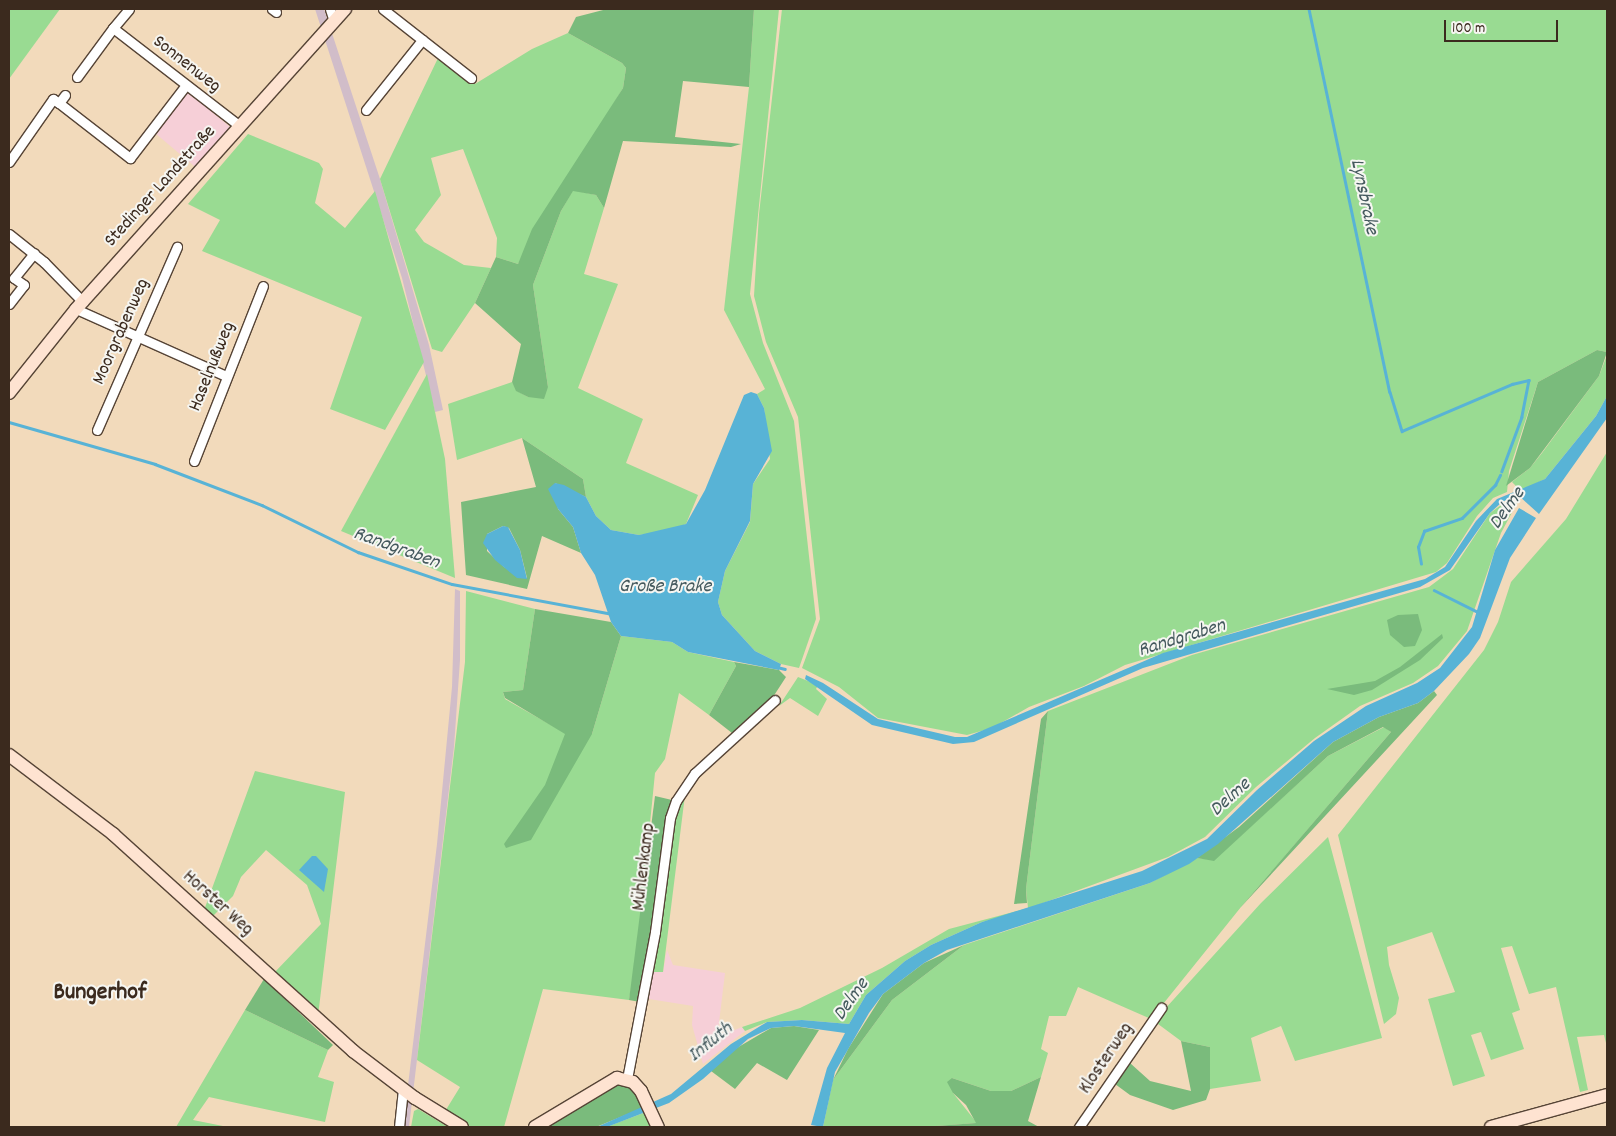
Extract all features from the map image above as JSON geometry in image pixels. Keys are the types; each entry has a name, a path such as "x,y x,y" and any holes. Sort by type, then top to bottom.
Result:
{"street":[{"path":"77,78 129,9"},
{"name":"Stedinger Landstraße","path":"9,393 80,305 240,126 332,15 345,9"},
{"path":"383,9 471,78"},
{"name":"Sonnenweg","path":"113,28 240,126"},
{"path":"366,110 422,40"},
{"path":"9,162 53,98 130,158 186,85"},
{"path":"59,103 65,95"},
{"path":"9,234 34,253 80,305 138,336 226,376"},
{"name":"Moorgrabenweg","path":"97,430 177,247"},
{"path":"9,304 24,285 14,278 34,253"},
{"name":"Haselnußweg","path":"194,461 263,286"},
{"name":"Mühlenkamp","path":"628,1079 653,942 670,818 676,801 695,773 774,700"},
{"name":"Horster Weg","path":"9,755 113,834 346,1045 400,1087"},
{"name":"Klosterweg","path":"1079,1127 1161,1008"},
{"path":"535,1127 604,1083 617,1078 628,1079 650,1107 658,1127"},
{"path":"399,1127 400,1087"},
{"path":"400,1087 462,1127"},
{"path":"1491,1127 1607,1095"}],"shaded area":[{"path":"315,9 324,9 380,179 429,345 443,410 435,412 402,278"},
{"path":"186,90 233,129 199,170 152,131"},
{"path":"455,589 460,591 460,660 454,747 409,1127 403,1127 437,844 452,687"},
{"path":"667,950 673,965 725,973 718,1031 720,1036 742,1027 745,1031 703,1064 692,1025 693,1006 649,999 651,972 663,972"}],"green space":[{"path":"9,9 60,9 9,79"},
{"path":"607,9 754,9 749,87 683,81 675,137 741,144 731,147 623,141 604,208 596,195 573,191 561,211 533,285 548,387 544,399 528,397 516,391 512,382 521,344 475,303 496,257 518,264 532,229 623,88 626,68 622,63 568,33 576,17"},
{"path":"754,9 779,9 750,294 763,343 794,421 816,619 799,668 781,664 755,651 722,615 718,602 725,571 750,522 753,484 770,459 764,408 757,394 765,389 724,310 749,87"},
{"path":"782,9 1607,9 1607,352 1597,350 1538,382 1509,471 1507,492 1493,498 1477,516 1447,563 1436,572 1125,665 1084,686 1029,707 992,728 967,735 878,718 839,687 802,668 820,619 798,417 766,342 754,296 759,214"},
{"path":"568,33 622,63 626,68 623,88 518,264 496,257 497,238 463,149 431,158 441,195 415,230 424,242 464,265 491,268 475,303 442,352 432,349 380,179 439,56 475,84 532,49"},
{"path":"248,134 319,163 323,169 315,203 345,228 375,191 424,362 385,430 330,409 362,317 202,251 220,220 188,204"},
{"path":"573,190 596,195 604,208 584,274 618,284 578,388 643,419 626,463 698,495 686,524 669,531 639,535 611,530 596,516 586,497 583,479 522,438 457,460 448,404 512,382 517,391 528,397 548,387 533,285 561,211"},
{"path":"1597,350 1607,352 1599,376 1530,468 1506,486 1538,382"},
{"path":"1607,355 1607,396 1596,416 1545,479 1521,491 1512,482 1530,468 1542,453 1599,376"},
{"path":"427,374 445,459 455,578 341,531"},
{"path":"522,438 583,479 586,497 555,483 558,509 573,527 581,553 542,536 527,589 466,575 461,502 536,487","holes":["503,526 509,528 520,550 527,578 504,567 487,551 487,534"]},
{"path":"1607,452 1607,1047 1604,1035 1577,1037 1588,1090 1580,1092 1556,987 1529,994 1512,946 1501,948 1520,1010 1512,1013 1524,1049 1491,1060 1481,1032 1471,1035 1485,1076 1453,1086 1428,999 1455,992 1432,932 1387,947 1389,965 1399,998 1396,1014 1384,1024 1338,835 1484,650 1498,622 1511,582 1566,519"},
{"path":"1511,498 1517,503 1501,533 1467,631 1438,666 1413,683 1360,706 1315,738 1256,787 1205,837 1168,857 1013,914 982,922 931,945 905,961 866,995 849,1024 802,1020 767,1022 745,1031 742,1027 800,1008 882,968 949,929 1028,908 1026,889 1048,711 1192,655 1429,587 1453,569 1490,513"},
{"path":"466,591 535,609 523,690 503,692 505,699 565,733 592,734 621,636 672,642 688,652 734,662 736,666 709,715 679,693 665,759 655,773 637,954 629,1000 543,989 504,1127 468,1127 444,1113 460,1087 417,1060 465,662"},
{"path":"535,609 611,622 621,636 592,734 531,840 506,848 504,844 545,785 565,734 505,698 503,692 523,690"},
{"path":"1418,614 1422,630 1415,646 1404,647 1390,635 1387,620 1398,615"},
{"path":"1442,634 1443,638 1420,660 1372,690 1354,695 1327,689 1375,681 1400,667"},
{"path":"734,662 779,670 786,677 773,697 732,733 709,715 736,666"},
{"path":"798,677 818,685 816,689 827,699 818,716 790,698 779,706"},
{"path":"1434,691 1437,695 1240,908 1391,732 1383,727 1328,756 1214,861 1197,858 1239,827 1333,742 1379,717 1418,703"},
{"path":"1048,711 1026,889 1027,903 1014,904 1041,719"},
{"path":"1384,727 1391,732 1241,907 1151,1019 1078,987 1066,1016 1049,1016 1041,1049 1048,1053 1041,1077 1011,1091 991,1091 952,1078 953,1093 977,1123 922,1127 823,1127 833,1080 892,1000 964,945 1150,883 1197,858 1214,860 1328,756"},
{"path":"255,771 345,792 318,1016 274,973 321,924 307,885 266,850 241,877 233,896 213,916 203,913"},
{"path":"685,795 663,972 651,972 675,809"},
{"path":"655,796 672,800 640,1002 629,1000"},
{"path":"1328,837 1382,1038 1295,1061 1281,1026 1251,1038 1261,1081 1210,1089 1210,1047 1181,1041 1154,1021 1261,903"},
{"path":"964,945 892,1000 833,1080 848,1049 883,994 924,963"},
{"path":"264,979 333,1045 328,1050 245,1010"},
{"path":"245,1010 328,1050 318,1077 334,1082 325,1122 209,1097 193,1120 228,1127 176,1127"},
{"path":"794,1026 819,1030 787,1080 757,1063 735,1089 711,1071 735,1049 771,1028"},
{"path":"1181,1041 1210,1047 1210,1089 1206,1100 1173,1110 1130,1095 1115,1084 1130,1063 1150,1081 1191,1091"},
{"path":"1041,1077 1028,1121 1039,1127 922,1127 976,1123 966,1105 953,1093 947,1082 952,1078 991,1091 1011,1091"},
{"path":"618,1083 633,1086 645,1107 596,1127 545,1127"},
{"path":"418,1109 448,1127 411,1127 414,1111"},
{"path":"646,1112 651,1127 607,1127 617,1123"}],"water":[{"name":"Große Brake","path":"751,392 757,394 764,408 772,451 753,484 750,521 725,571 718,602 722,615 755,651 781,664 779,670 688,652 672,642 621,636 611,622 595,575 581,553 573,527 558,509 548,489 555,483 564,485 586,497 596,516 611,530 639,535 686,524 705,490 744,395"},
{"path":"1607,396 1607,418 1539,514 1518,495 1502,502 1490,513 1450,570 1420,587 1143,668 974,742 953,744 872,725 805,679 806,675 823,683 878,719 955,737 967,737 1163,653 1425,579 1445,567 1476,521 1497,499 1545,479 1596,416"},
{"path":"1519,508 1536,518 1510,558 1480,638 1469,654 1434,691 1418,703 1379,717 1333,742 1218,844 1189,864 1150,883 947,950 924,963 883,994 869,1013 835,1072 823,1127 811,1125 827,1068 845,1033 794,1026 771,1028 748,1039 703,1079 669,1103 607,1127 597,1127 671,1094 731,1044 767,1022 802,1020 849,1024 866,995 905,961 931,945 982,922 1142,871 1207,839 1257,790 1314,741 1366,706 1417,683 1440,668 1472,627 1495,550"},
{"path":"503,526 508,527 520,550 527,579 517,578 495,560 483,543 487,534"},
{"path":"312,856 316,856 328,869 324,892 299,870"}],"waterway":[{"name":"Lynsbrake","path":"1309,9 1390,392 1402,431 1512,384 1529,380 1522,417 1502,471"},
{"name":"Randgraben","path":"9,422 155,464 262,505 358,552 452,584 612,614"},
{"path":"1421,564 1418,547 1424,531 1462,518 1495,485 1500,475"},
{"path":"1434,590 1478,612"},
{"name":"Randgraben","path":"777,667 785,669"}],"district":[{"name":"Bungerhof","path":"100,994"}],"water label":[{"name":"Delme","path":"1508,509"},
{"name":"Delme","path":"1231,798"},
{"name":"Delme","path":"852,1000"},
{"name":"Influth","path":"711,1043"}]}
